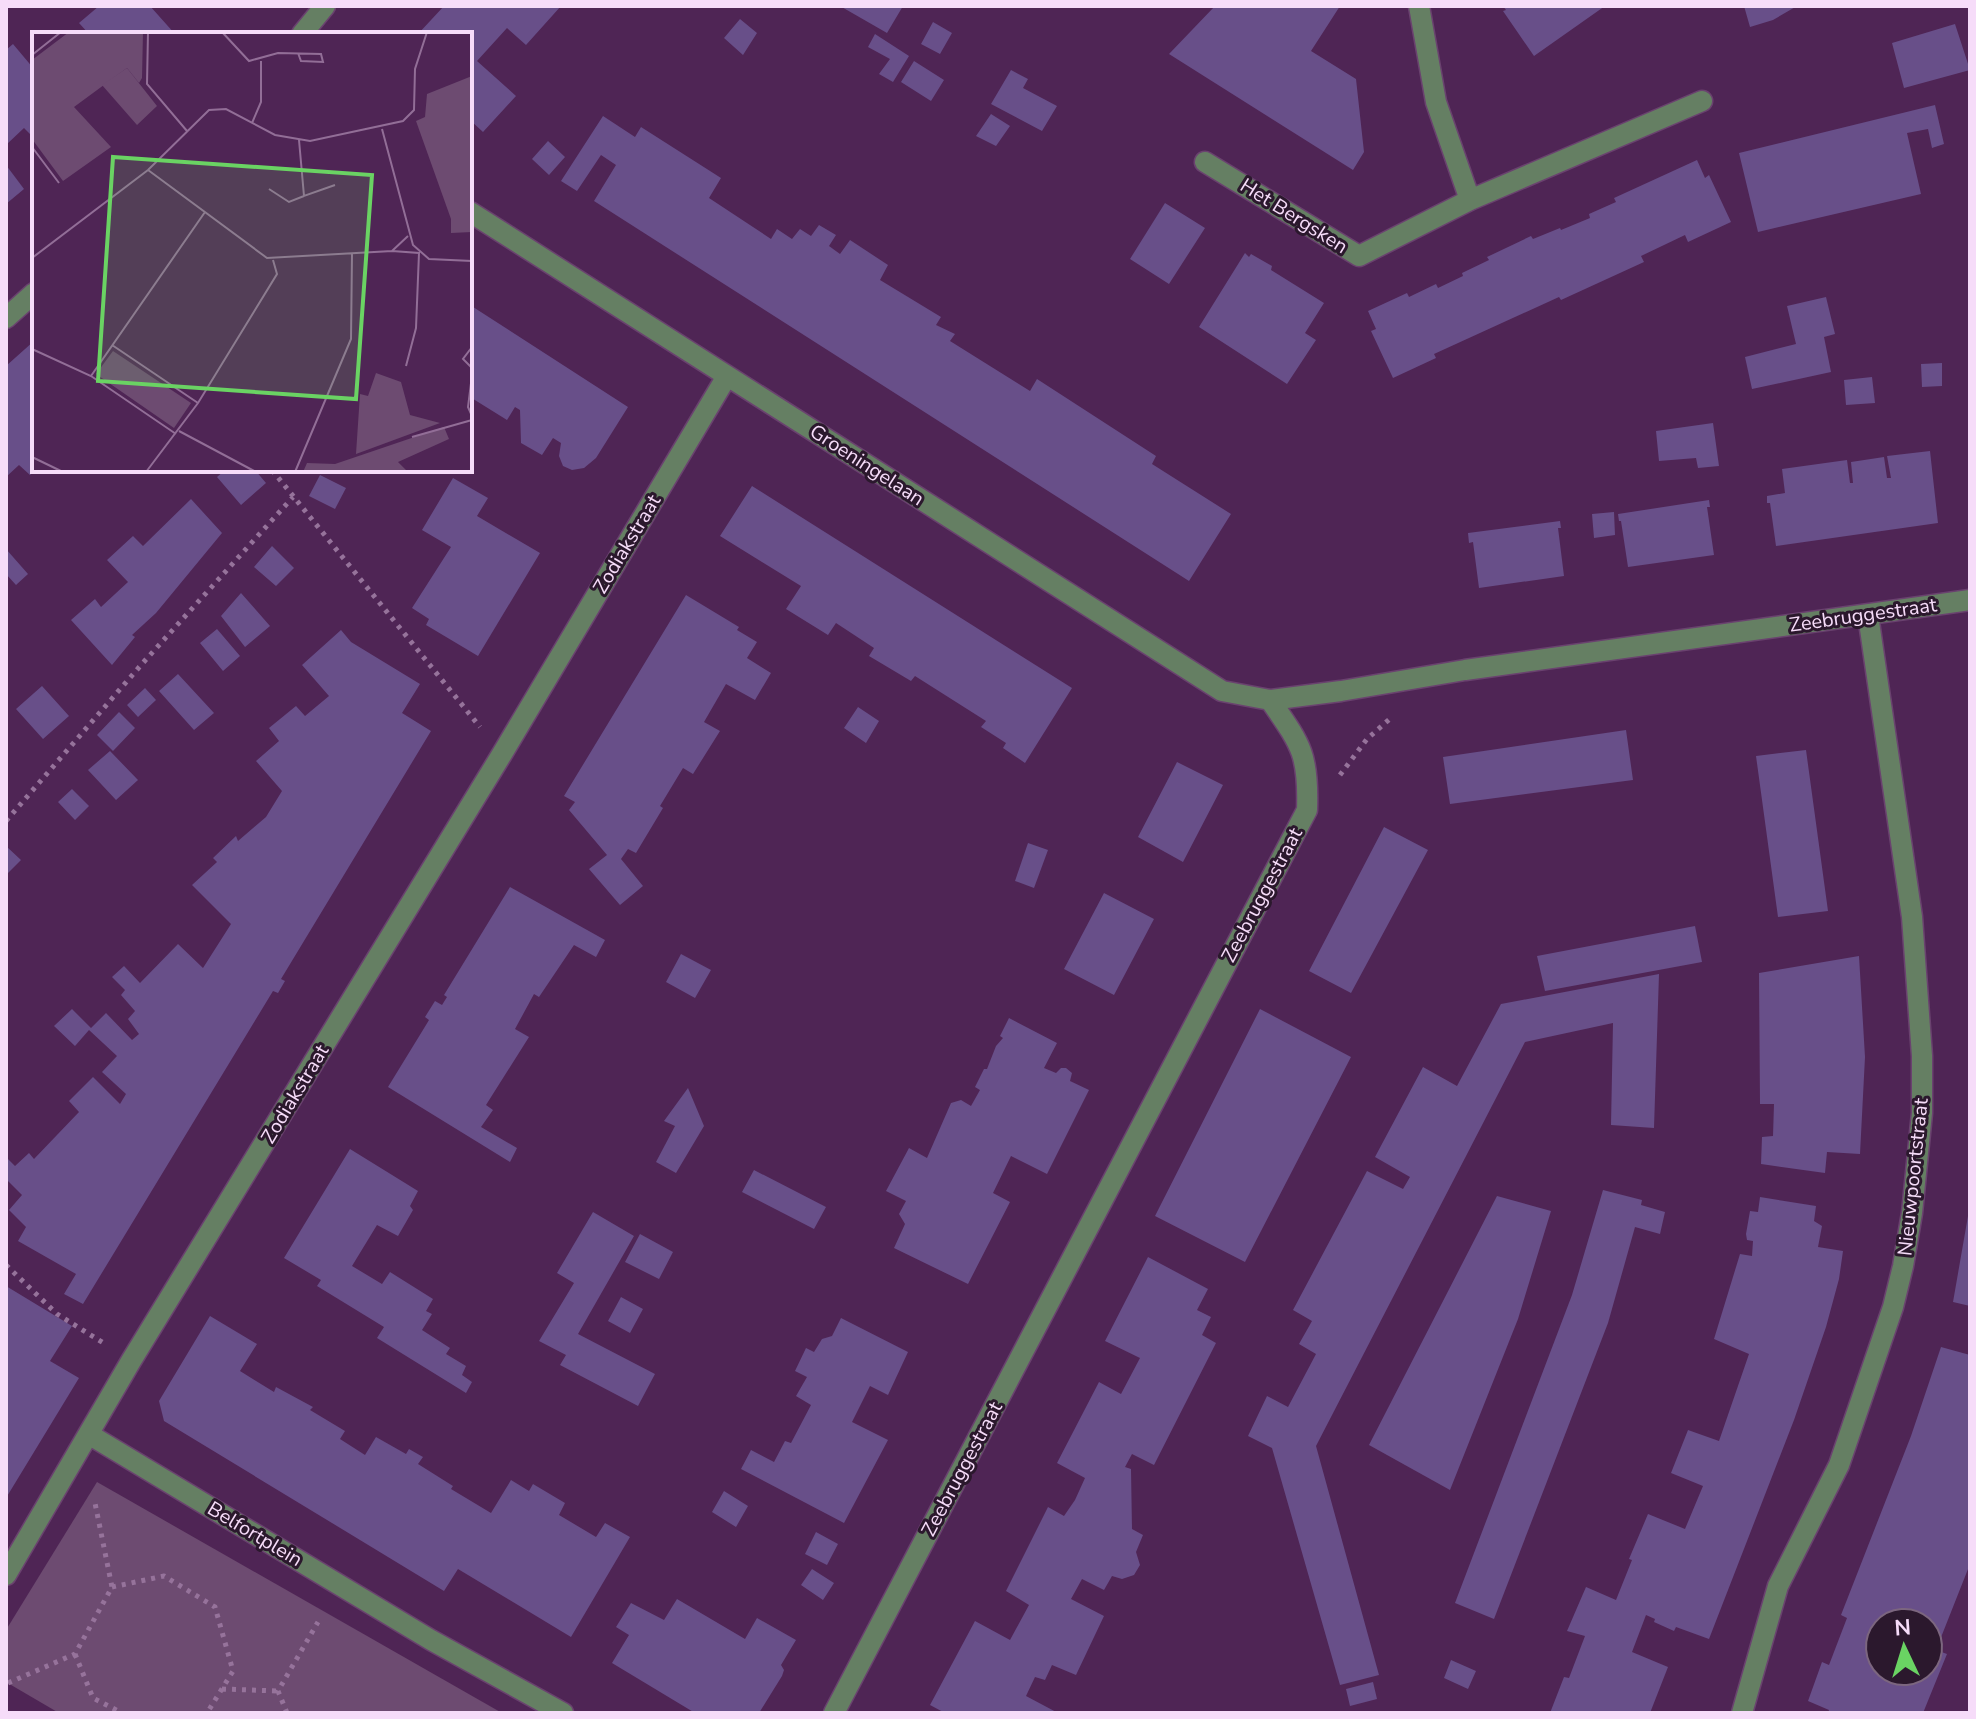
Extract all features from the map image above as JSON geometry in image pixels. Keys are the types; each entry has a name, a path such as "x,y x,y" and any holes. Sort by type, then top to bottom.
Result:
{"street":[{"path":"304,32 325,6"},
{"path":"1419,6 1436,102 1470,200"},
{"name":"Het Bergsken","path":"1205,162 1359,256 1470,200 1702,101"},
{"name":"Groeningelaan","path":"472,213 1222,691 1270,700"},
{"path":"6,318 32,295"},
{"name":"Zodiakstraat","path":"90,1435 131,1361 502,754 727,376"},
{"name":"Zeebruggestraat","path":"834,1713 1307,810 1308,774 1299,743 1270,700 1481,667 1970,600"},
{"name":"Nieuwpoortstraat","path":"1742,1713 1778,1586 1839,1465 1893,1307 1912,1213 1922,1113 1922,1056 1912,917 1868,615"},
{"path":"6,1575 90,1435"},
{"name":"Belfortplein","path":"90,1435 431,1640 563,1713"}],"path":[{"path":"274,472 502,754"},
{"path":"6,821 293,497"},
{"path":"1307,810 1328,792 1367,739 1400,711"},
{"path":"6,1265 57,1314 131,1361"},
{"path":"8,1683 75,1654 112,1587 95,1503"},
{"path":"112,1587 164,1576 215,1607 233,1671 207,1713"},
{"path":"278,1691 318,1622"},
{"path":"75,1654 93,1698 122,1713"},
{"path":"222,1689 278,1691"},
{"path":"278,1691 287,1713"}],"shaded area":[{"path":"97,1482 502,1713 59,1713 6,1682 6,1630"}],"building":[{"path":"99,6 150,6 173,32 87,32 79,23"},
{"path":"444,6 561,6 526,45 507,28 477,61 516,96 483,132 472,122 472,32 420,32"},
{"path":"840,6 903,6 887,33"},
{"path":"1215,6 1340,6 1311,51 1356,79 1364,152 1353,170 1169,54"},
{"path":"1503,6 1605,6 1534,56 1503,11 1506,10"},
{"path":"1744,6 1797,6 1773,20 1750,27"},
{"path":"740,19 757,33 743,55 724,38"},
{"path":"933,22 952,33 940,54 921,44"},
{"path":"1955,24 1970,70 1904,88 1892,43"},
{"path":"875,34 909,56 893,82 879,74 890,59 868,47"},
{"path":"13,44 32,67 32,136 24,128 6,145 6,50"},
{"path":"914,61 944,80 931,101 901,82"},
{"path":"1011,70 1028,79 1023,88 1057,106 1042,131 991,104"},
{"path":"1935,105 1944,144 1932,148 1928,129 1907,133 1921,194 1758,232 1739,153"},
{"path":"991,114 1010,126 996,146 976,136"},
{"path":"603,116 635,137 641,127 721,178 709,198 771,239 777,229 792,239 800,229 811,236 819,225 836,235 829,246 840,254 850,240 888,265 880,280 941,317 936,325 955,334 950,341 1030,391 1037,379 1156,456 1152,464 1231,514 1189,581 594,201 616,165 601,155 577,191 561,181"},
{"path":"548,141 565,157 549,175 532,159"},
{"path":"1697,160 1705,178 1709,175 1731,222 1688,242 1685,235 1641,256 1644,262 1434,354 1436,358 1393,378 1371,331 1376,329 1368,311 1407,293 1409,297 1436,284 1438,288 1489,260 1487,257 1531,236 1533,239 1590,218 1589,214 1616,202 1614,198"},
{"path":"6,165 24,189 6,204"},
{"path":"1165,203 1205,228 1169,284 1130,259"},
{"path":"1245,253 1272,266 1271,270 1324,303 1305,333 1316,340 1287,384 1199,327"},
{"path":"1826,297 1835,334 1824,337 1831,372 1752,389 1745,357 1796,344 1787,306"},
{"path":"472,306 628,407 596,458 584,468 572,470 563,466 559,456 561,443 553,438 542,455 521,443 520,410 515,407 507,420 472,398"},
{"path":"32,343 33,472 30,475 19,465 6,477 6,366"},
{"path":"1942,363 1942,386 1922,387 1921,364"},
{"path":"1872,377 1875,403 1846,405 1844,380"},
{"path":"1713,423 1719,466 1698,468 1696,458 1659,461 1656,431"},
{"path":"1930,451 1938,523 1776,546 1767,496 1785,493 1782,469 1847,460 1850,483 1853,483 1851,462 1884,457 1887,478 1891,478 1887,456"},
{"path":"223,472 257,472 266,483 241,505 217,477"},
{"path":"320,475 346,488 335,509 309,496"},
{"path":"453,478 488,498 477,516 540,553 478,656 426,625 429,619 412,608 451,547 422,530"},
{"path":"752,486 1072,688 1025,763 1003,748 1006,743 981,727 986,721 915,676 911,681 869,656 874,648 836,623 828,635 786,609 801,586 720,536"},
{"path":"191,499 222,533 156,613 132,635 135,637 112,665 71,620 95,599 101,607 128,582 107,560 133,536 143,546"},
{"path":"1709,500 1710,507 1707,507 1714,555 1628,567 1618,514"},
{"path":"1614,512 1615,535 1594,538 1592,514"},
{"path":"1560,521 1561,528 1558,528 1564,576 1479,588 1473,542 1469,543 1468,533"},
{"path":"272,546 294,568 276,586 254,567"},
{"path":"6,549 28,574 16,585 6,574"},
{"path":"241,593 270,626 245,647 221,616"},
{"path":"686,595 739,627 737,630 757,642 747,658 771,673 755,700 726,684 704,722 720,731 693,774 683,768 636,853 628,849 621,859 643,886 620,905 589,869 607,855 569,810 575,802 564,796"},
{"path":"217,629 240,656 223,671 200,643"},
{"path":"341,630 351,642 420,684 402,713 431,731 281,979 285,981 278,993 273,991 83,1304 64,1294 76,1274 18,1241 26,1227 9,1210 22,1195 6,1179 6,1157 15,1166 29,1153 34,1159 79,1112 69,1101 93,1077 120,1104 126,1094 102,1072 117,1056 89,1030 75,1046 54,1026 72,1009 91,1028 106,1013 132,1040 139,1034 128,1019 135,1011 121,995 125,990 112,977 124,966 140,983 178,944 203,968 231,924 192,885 217,862 213,858 236,836 238,841 266,817 282,791 256,761 279,741 269,728 296,706 305,716 329,696 302,665"},
{"path":"178,674 214,713 194,730 159,691"},
{"path":"42,686 69,716 43,739 16,709"},
{"path":"145,688 156,700 138,717 127,705"},
{"path":"858,707 879,721 866,743 844,728"},
{"path":"119,712 135,728 113,751 97,735"},
{"path":"1626,730 1633,780 1450,804 1443,757"},
{"path":"1806,750 1828,911 1778,917 1756,756"},
{"path":"110,751 138,780 116,800 88,770"},
{"path":"1177,762 1223,785 1183,862 1138,837"},
{"path":"72,789 89,806 75,820 58,802"},
{"path":"1384,827 1428,850 1351,993 1309,971"},
{"path":"1028,843 1048,850 1034,888 1015,881"},
{"path":"6,846 21,860 6,875"},
{"path":"510,887 605,940 596,957 574,945 539,997 534,994 515,1029 529,1037 486,1105 493,1110 481,1127 517,1148 510,1162 388,1087 429,1020 425,1017 435,1001 442,1005 447,997 444,995"},
{"path":"1104,893 1154,919 1114,995 1064,969"},
{"path":"1695,926 1702,962 1545,991 1537,956"},
{"path":"681,954 711,970 695,998 666,982"},
{"path":"1859,956 1865,1057 1860,1154 1827,1152 1825,1173 1761,1164 1762,1137 1773,1136 1774,1104 1760,1104 1759,973"},
{"path":"1659,974 1654,1128 1611,1125 1613,1023 1525,1042 1316,1446 1379,1675 1340,1685 1272,1448 1248,1436 1267,1396 1288,1407 1316,1354 1299,1344 1312,1321 1293,1310 1367,1171 1403,1189 1410,1177 1375,1157 1423,1067 1457,1086 1501,1004"},
{"path":"1260,1009 1351,1057 1245,1262 1155,1216"},
{"path":"1009,1018 1057,1043 1044,1068 1056,1073 1066,1068 1072,1073 1070,1081 1089,1090 1047,1174 1011,1156 993,1193 1010,1202 968,1284 894,1248 905,1224 899,1214 906,1201 886,1191 909,1148 927,1158 951,1103 961,1100 971,1106 980,1090 975,1087 1003,1038 1000,1036"},
{"path":"688,1088 704,1126 676,1173 656,1162 675,1126 664,1121"},
{"path":"350,1149 418,1191 410,1206 413,1210 398,1236 377,1225 352,1266 382,1284 390,1272 433,1299 426,1311 432,1314 422,1330 450,1348 446,1354 466,1366 462,1375 472,1382 466,1393 377,1338 384,1327 317,1286 321,1280 284,1258"},
{"path":"754,1170 826,1207 814,1229 742,1192"},
{"path":"1603,1190 1642,1200 1641,1205 1665,1212 1660,1234 1635,1227 1608,1323 1494,1619 1455,1603 1572,1295"},
{"path":"1497,1196 1551,1211 1518,1319 1450,1490 1369,1445"},
{"path":"1760,1197 1816,1206 1814,1221 1822,1226 1818,1247 1843,1251 1826,1327 1794,1420 1709,1639 1676,1627 1674,1631 1646,1615 1632,1652 1668,1667 1650,1713 1550,1713 1564,1677 1569,1678 1585,1636 1567,1631 1586,1587 1616,1600 1648,1514 1685,1529 1703,1486 1671,1473 1688,1430 1719,1441 1749,1354 1714,1339 1740,1254 1752,1256 1753,1241 1747,1240 1746,1234 1750,1211 1758,1212"},
{"path":"593,1212 634,1236 578,1334 655,1374 638,1406 560,1365 566,1355 539,1341 574,1283 557,1273"},
{"path":"1970,1216 1970,1306 1953,1302"},
{"path":"640,1234 673,1252 659,1279 625,1262"},
{"path":"1148,1257 1208,1289 1197,1310 1211,1317 1202,1335 1216,1343 1154,1465 1132,1454 1125,1467 1131,1469 1132,1529 1143,1535 1136,1552 1140,1565 1134,1575 1122,1579 1112,1576 1104,1590 1082,1579 1071,1599 1104,1616 1076,1675 1052,1665 1045,1680 1035,1677 1026,1696 1058,1713 945,1713 930,1705 975,1621 1010,1640 1029,1605 1006,1591 1048,1507 1064,1516 1085,1478 1057,1463 1099,1382 1121,1394 1140,1358 1105,1341"},
{"path":"6,1286 72,1326 50,1361 79,1378 6,1498"},
{"path":"621,1297 643,1309 630,1333 608,1321"},
{"path":"210,1316 257,1344 240,1371 274,1392 276,1387 313,1407 310,1410 345,1431 340,1439 365,1455 376,1437 406,1454 409,1449 423,1457 418,1464 491,1513 511,1480 529,1491 533,1484 565,1503 559,1515 596,1537 605,1523 630,1537 571,1637 458,1569 444,1591 164,1421 159,1401"},
{"path":"841,1318 908,1352 888,1395 870,1386 852,1422 888,1440 844,1523 741,1469 751,1450 774,1462 785,1441 791,1443 811,1405 796,1396 807,1377 795,1371 806,1348 814,1352 822,1339 832,1336"},
{"path":"1941,1347 1970,1355 1970,1564 1944,1630 1944,1607 1864,1607 1864,1687 1934,1687 1923,1713 1828,1713 1829,1710 1808,1701 1822,1662 1829,1665 1847,1618 1841,1615 1911,1436"},
{"path":"724,1491 748,1506 736,1527 712,1512"},
{"path":"816,1532 838,1544 827,1565 805,1554"},
{"path":"812,1569 834,1583 823,1600 801,1585"},
{"path":"677,1599 745,1639 757,1618 796,1640 781,1665 784,1670 782,1676 759,1713 695,1713 612,1663 629,1635 616,1627 631,1603 664,1620"},
{"path":"1451,1660 1476,1671 1468,1689 1444,1678"},
{"path":"1373,1682 1377,1699 1350,1706 1346,1689"}]}
